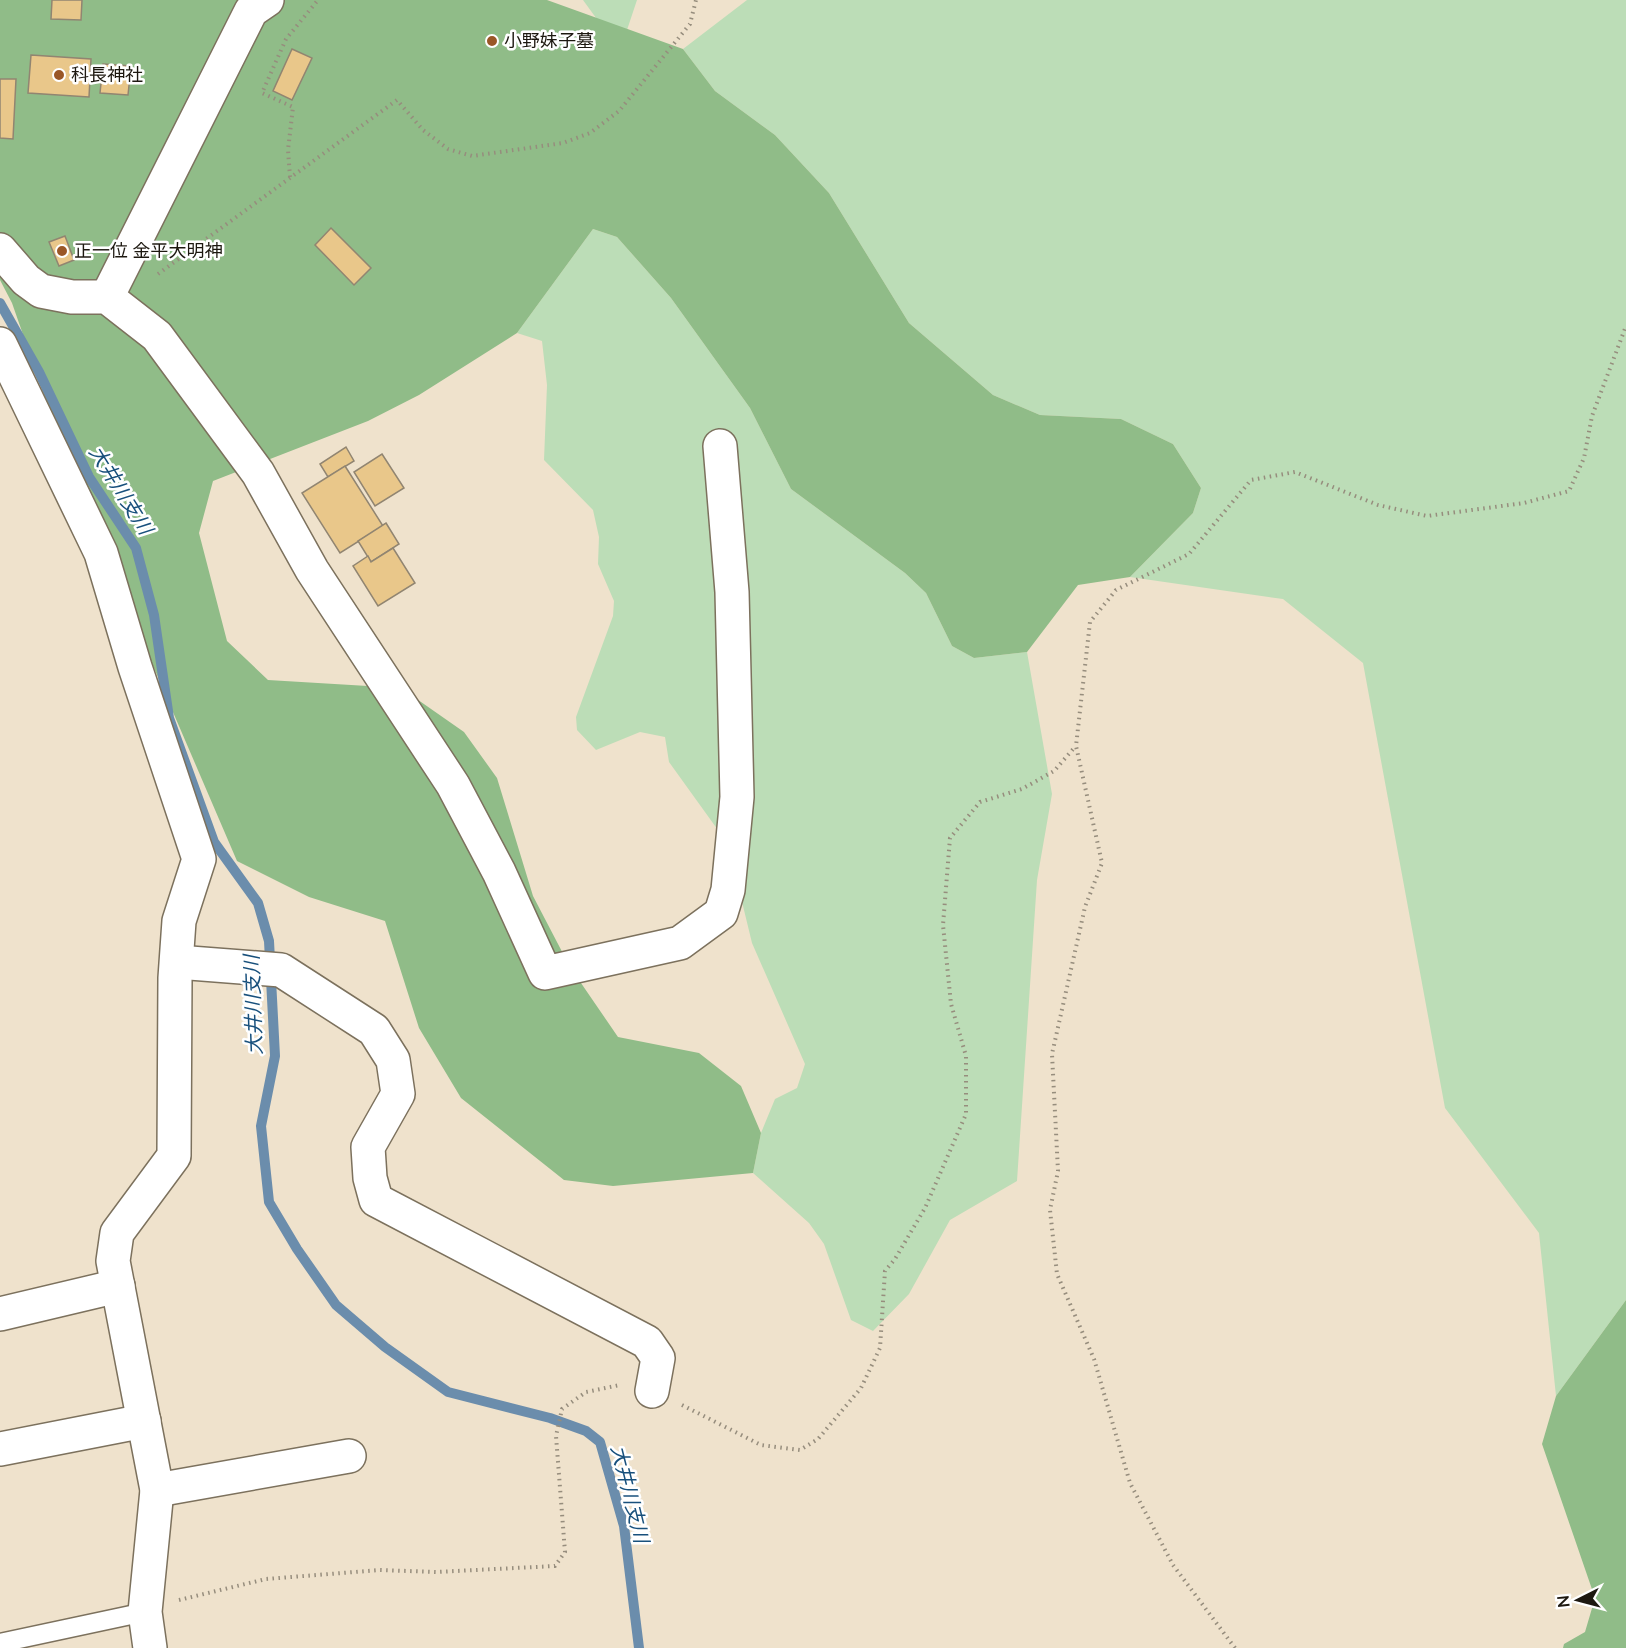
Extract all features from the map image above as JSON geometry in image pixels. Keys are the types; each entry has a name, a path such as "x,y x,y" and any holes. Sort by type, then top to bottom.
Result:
{"street":[{"path":"107,297 251,10 267,0"},
{"path":"0,250 26,280 41,291 72,297 107,297 157,336 258,472 312,570 453,785 499,872 545,973 680,943 721,913 728,890 737,797 732,592 720,446"},
{"path":"0,344 101,553 135,667 199,859 179,921 175,978 174,1156 117,1233 113,1261 157,1490 144,1612 150,1648"},
{"path":"177,962 281,970 374,1030 393,1060 398,1094 368,1147 370,1178 376,1200 647,1342 658,1358 652,1391"},
{"path":"0,1314 118,1286"},
{"path":"0,1449 144,1421"},
{"path":"157,1490 349,1456"}],"lane":[{"path":"0,1643 144,1612"}],"path":[{"path":"290,177 288,150 293,107 262,93 286,39 318,0"},
{"path":"156,275 397,100 423,130 448,149 472,156 563,143 590,133 619,111 646,80 690,24 696,0"},
{"path":"1235,1648 1173,1565 1130,1483 1094,1359 1057,1274 1050,1210 1058,1171 1052,1054 1085,907 1102,863 1076,747 1090,622 1116,590 1189,554 1251,480 1295,472 1378,505 1427,516 1524,503 1569,492 1584,458 1592,416 1626,326"},
{"path":"144,1612 159,1605 266,1579 380,1570 436,1572 555,1566 565,1552 556,1436 562,1409 586,1392 632,1382 761,1445 800,1450 818,1439 861,1388 880,1348 885,1271 895,1259 925,1208 966,1114 966,1056 951,1004 943,925 950,838 980,802 1022,789 1054,771 1076,747"}],"green space":[{"path":"0,0 547,0 683,49 715,91 775,135 829,193 909,323 993,395 1040,415 1121,419 1173,444 1201,488 1193,513 1130,577 1078,585 1027,652 974,658 952,646 926,593 905,573 791,489 750,408 671,298 617,237 593,229 517,333 419,395 368,421 213,481 199,533 227,641 268,680 401,688 464,732 497,778 533,896 570,967 618,1037 699,1053 741,1086 761,1133 753,1173 613,1186 564,1180 461,1098 419,1028 385,921 309,897 237,861 133,619 83,473 48,406 12,303 0,280"},
{"path":"583,0 637,0 620,51"},
{"path":"747,0 1626,0 1626,1300 1556,1396 1539,1233 1445,1108 1363,663 1283,599 1130,577 1193,513 1201,488 1173,444 1121,419 1040,415 993,395 909,323 829,193 775,135 715,91 683,49"},
{"path":"593,229 617,237 671,298 750,408 791,489 905,573 926,593 952,646 974,658 1027,652 1052,794 1037,880 1017,1181 950,1220 909,1294 873,1331 851,1320 824,1244 809,1223 753,1173 761,1133 775,1099 797,1088 805,1064 752,943 728,844 669,762 665,737 640,732 596,750 577,730 576,717 613,616 614,601 598,564 599,537 593,510 544,460 547,385 542,341 517,333"},
{"path":"1626,1300 1626,1648 1563,1648 1564,1644 1585,1632 1595,1598 1542,1444 1556,1396"}],"building":[{"path":"52,0 82,0 81,20 51,19"},
{"path":"292,49 312,58 292,100 273,91"},
{"path":"31,55 91,59 89,97 28,93"},
{"path":"103,64 131,66 128,95 100,93"},
{"path":"0,79 16,79 13,139 0,138"},
{"path":"331,228 371,268 354,285 315,245"},
{"name":"正一位 金平大明神","path":"65,236 74,260 59,266 49,242"},
{"path":"346,447 354,461 328,477 320,464"},
{"path":"382,454 404,488 375,506 354,472"},
{"path":"345,466 383,526 340,553 302,493"},
{"path":"386,523 399,544 371,562 358,541"},
{"path":"393,548 415,583 378,606 353,566 368,556 371,562"}],"waterway":[{"name":"大井川支川","path":"0,303 39,372 89,477 136,548 154,615 169,718 214,842 258,903 269,941 275,1056 261,1126 269,1202 297,1249 336,1305 385,1347 448,1392 550,1418 586,1431 600,1442 624,1526 639,1648"}],"place":[{"name":"小野妹子墓","path":"492,41"},
{"name":"科長神社","path":"59,75"},
{"name":"正一位 金平大明神","path":"62,251"}]}
